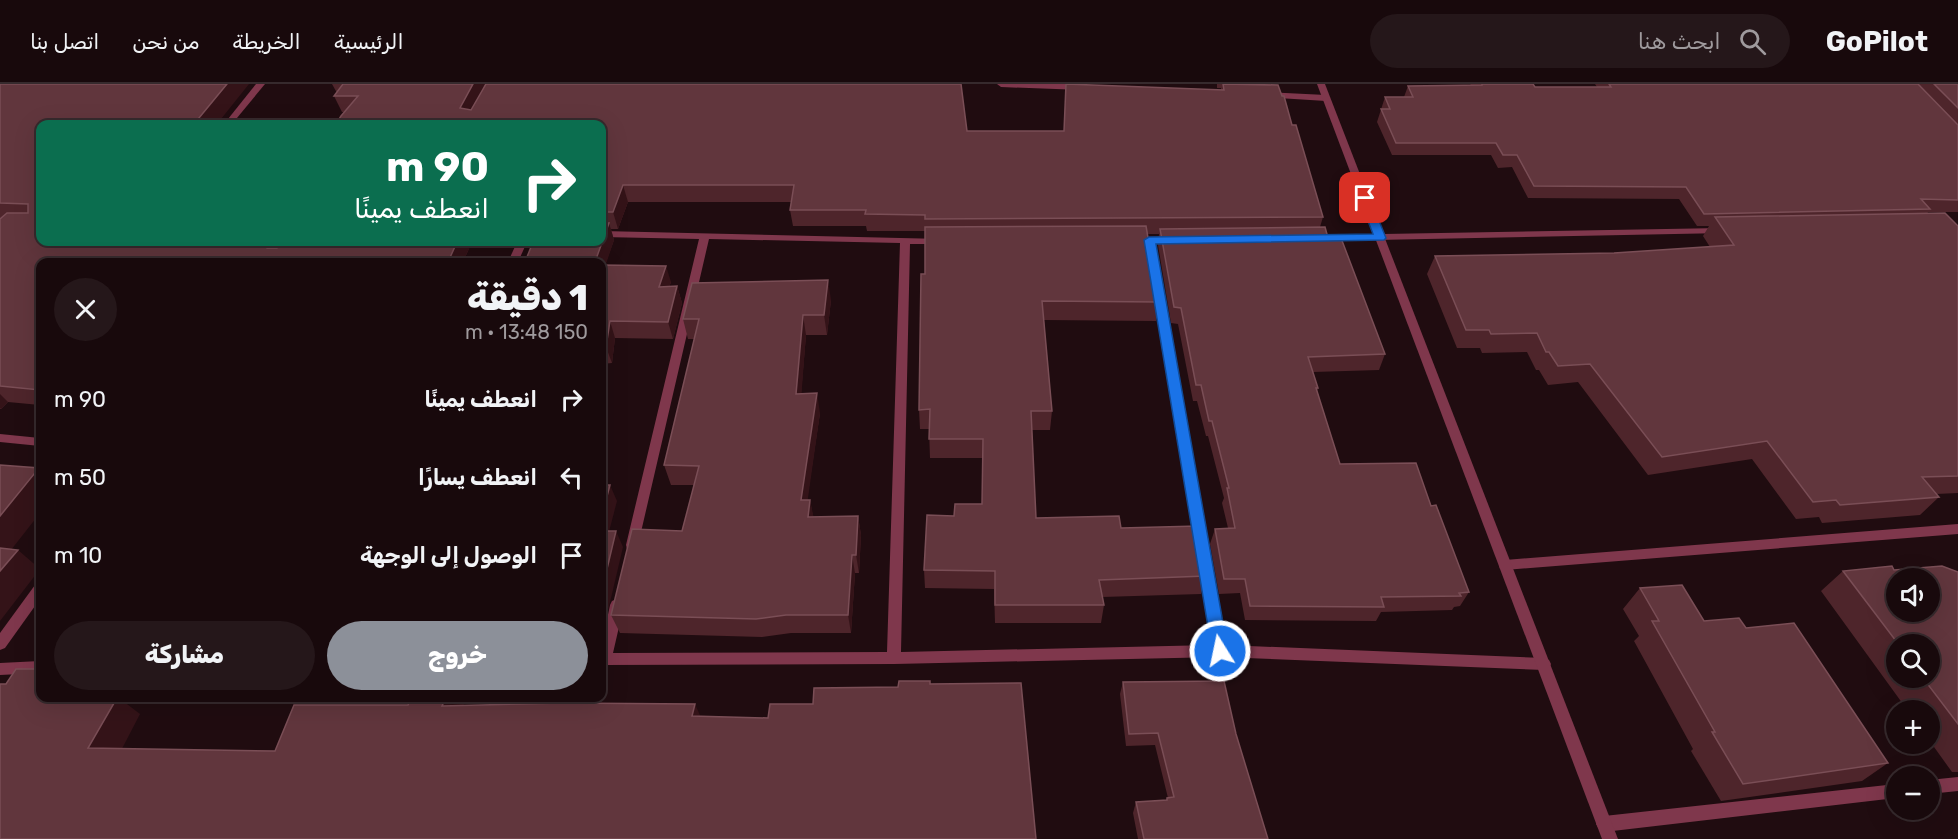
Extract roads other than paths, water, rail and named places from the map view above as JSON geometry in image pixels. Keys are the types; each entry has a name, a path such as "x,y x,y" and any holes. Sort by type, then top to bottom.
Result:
{"street":[{"path":"231,120 261,84"},
{"path":"1001,84 1094,88"},
{"path":"1321,84 1610,839"},
{"path":"1256,95 1326,98"},
{"path":"1311,239 1734,230"},
{"path":"606,234 952,241"},
{"path":"629,556 705,236"},
{"path":"1126,240 1184,240"},
{"path":"1149,240 1220,651"},
{"path":"894,658 905,241"},
{"path":"0,438 36,442"},
{"path":"1505,565 1958,529"},
{"path":"606,648 621,590"},
{"path":"0,644 36,594"},
{"path":"606,659 894,658 1220,651 1544,664"},
{"path":"0,669 36,667"},
{"path":"1940,786 1958,784"},
{"path":"1604,824 1886,792"}]}
